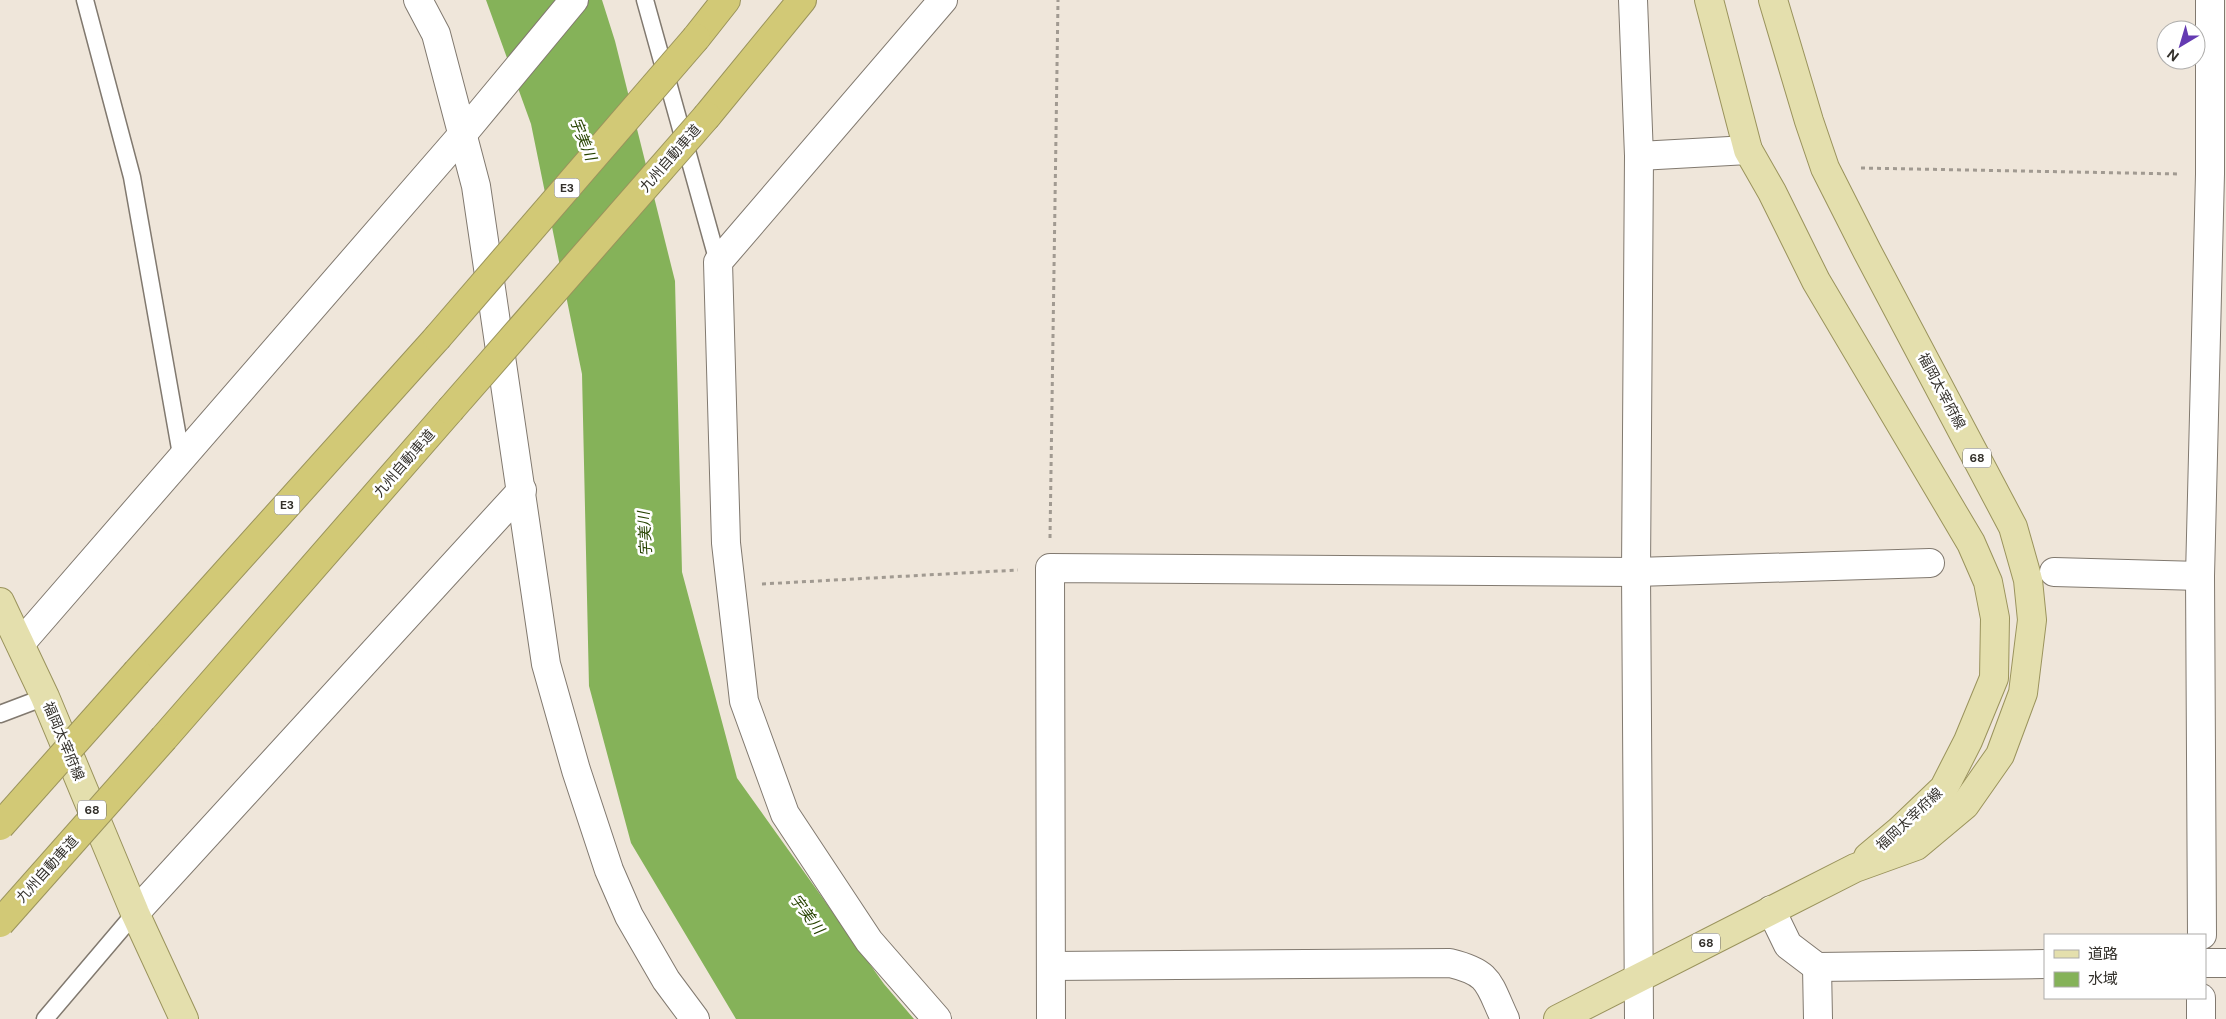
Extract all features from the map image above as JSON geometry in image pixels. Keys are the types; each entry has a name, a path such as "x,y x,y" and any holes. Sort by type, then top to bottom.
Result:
{"highway":[{"name":"E3","path":"0,826 437,338 696,38 726,0"},
{"name":"九州自動車道","path":"0,923 450,410 800,5"}],"main road":[{"name":"福岡太宰府線","path":"1709,0 1748,150 1772,192 1816,281 1971,543 1988,582 1996,618 1994,678 1968,742 1944,788 1899,831 1855,868"},
{"name":"福岡太宰府線","path":"1558,1019 1855,868 1916,846 1966,805 2000,755 2023,693 2032,620 2028,580 2013,527 1867,251 1826,168 1809,122 1773,0"},
{"name":"福岡太宰府線","path":"0,602 45,697 135,913 184,1019"}],"street":[{"path":"418,0 436,34 469,127 546,664 576,770 609,870 629,916 666,980 695,1019"},
{"path":"21,643 182,460 469,127 574,0"},
{"path":"937,1019 868,941 785,814 744,701 726,543 718,262 943,0"},
{"path":"1633,0 1639,156 1636,572 1639,1019"},
{"path":"2202,934 2200,576 2210,174 2210,0"},
{"path":"1639,156 1748,150"},
{"path":"135,913 522,490"},
{"path":"1051,1019 1050,568 1636,572 1930,563"},
{"path":"2054,572 2200,576"},
{"path":"1772,910 1788,945 1817,966 2044,964"},
{"path":"2206,962 2226,963"},
{"path":"1051,966 1450,963 1471,968 1486,978 1505,1019"},
{"path":"1817,966 1818,1019"},
{"path":"2201,999 2201,1019"}],"lane":[{"path":"85,0 132,177 182,460"},
{"path":"645,0 718,262"},
{"path":"0,714 45,697"},
{"path":"45,1019 135,913"}],"path":[{"path":"760,584 1050,568 1058,0"},
{"path":"1826,168 2210,174"}],"water":[{"name":"宇美川","path":"486,0 602,0 615,41 675,281 682,572 737,778 884,984 914,1019 736,1019 631,843 589,686 582,374 531,124"}]}
